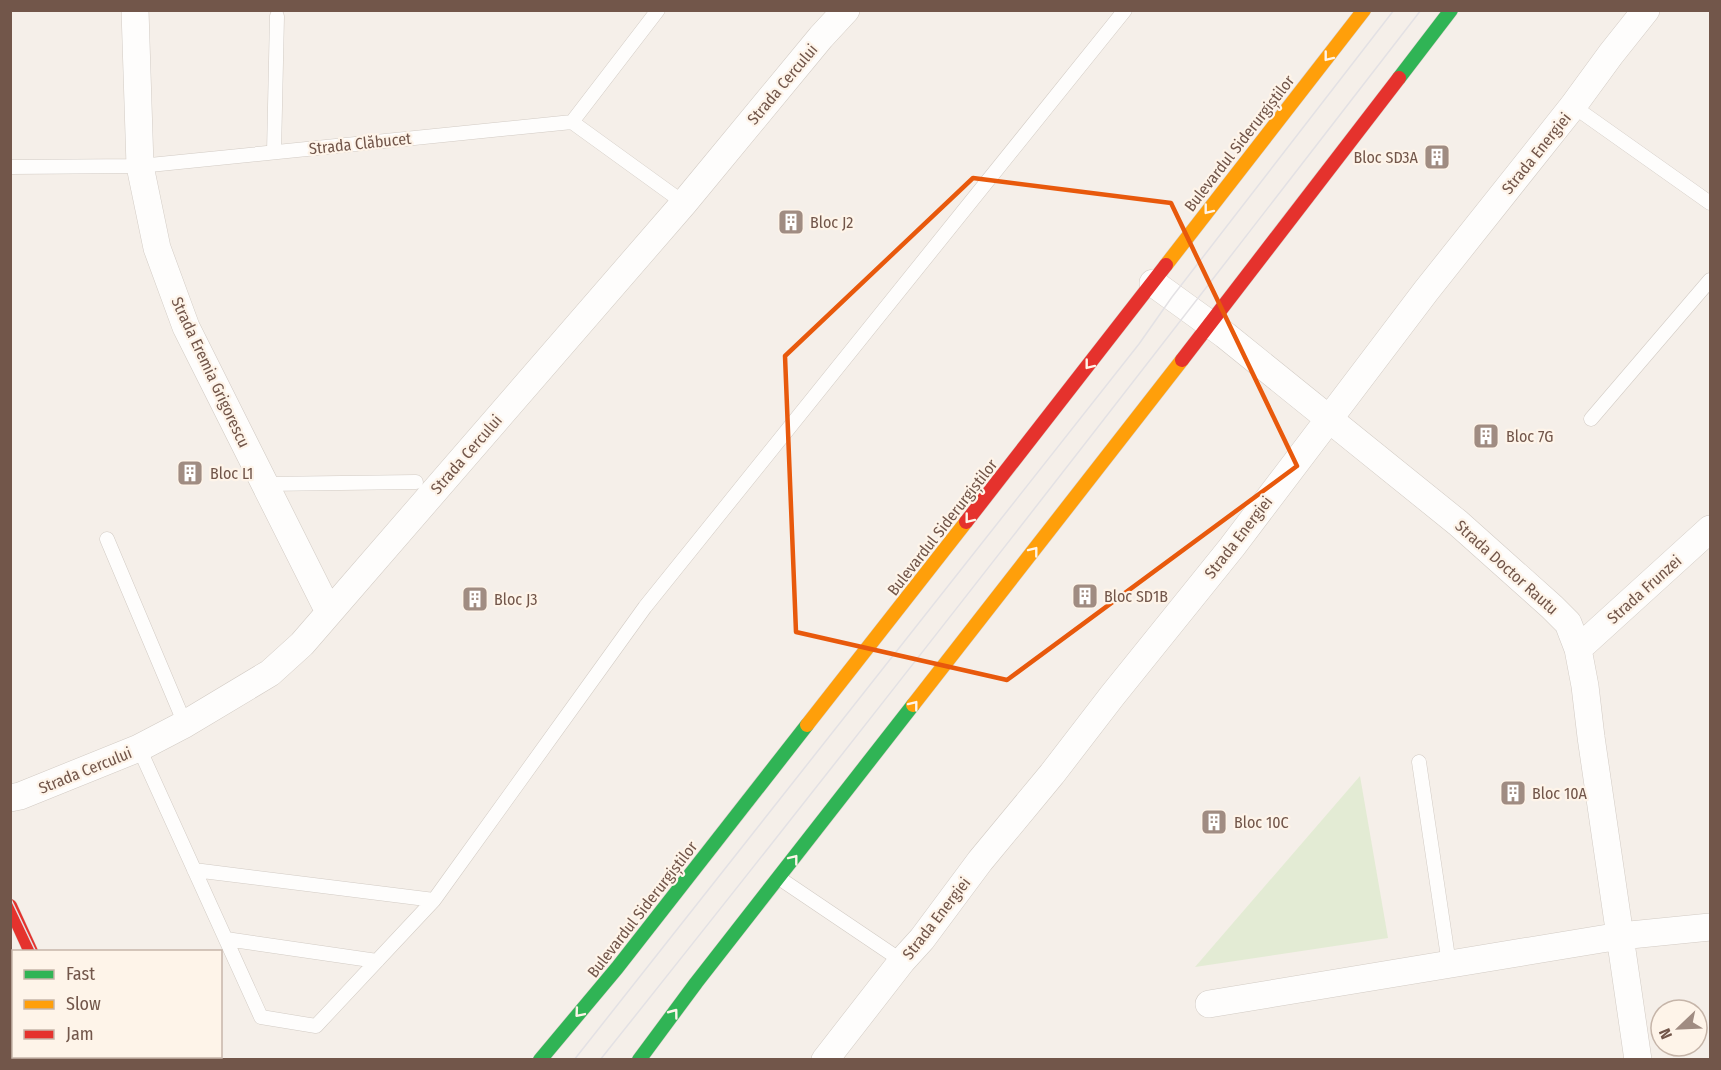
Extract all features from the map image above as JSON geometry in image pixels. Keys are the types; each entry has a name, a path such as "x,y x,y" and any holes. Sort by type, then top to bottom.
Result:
{"main road":[{"name":"Bulevardul Siderurgiștilor","path":"540,1059 617,968 1153,284 1188,235 1364,10"},
{"path":"639,1059 1451,10"},
{"path":"10,906 31,950"}],"street":[{"name":"Strada Eremia Grigorescu","path":"135,10 140,166 157,248 186,327 329,612"},
{"name":"Strada Cercului","path":"10,798 139,748 185,724 270,673 302,644 684,203 846,10"},
{"name":"Strada Energiei","path":"825,1059 922,939 980,861 1232,547 1433,281 1573,106 1646,10"},
{"name":"Strada Doctor Rautu","path":"1153,284 1224,335 1458,523 1568,622 1578,649 1585,686 1638,1059"},
{"name":"Strada Frunzei","path":"1578,649 1710,529"},
{"path":"1209,1004 1620,936 1710,927"}],"lane":[{"path":"658,10 572,122 684,203"},
{"path":"139,748 261,1017 316,1026 434,900 645,607 1125,10"},
{"path":"274,152 277,16"},
{"path":"1573,106 1710,203"},
{"name":"Strada Clăbucet","path":"10,168 140,166 572,122"},
{"path":"1591,419 1710,280"},
{"path":"265,484 416,482"},
{"path":"107,539 185,724"},
{"path":"1419,762 1449,964"},
{"path":"194,870 434,900"},
{"path":"779,878 902,961"},
{"path":"226,939 377,961"}],"highlighted area":[{"path":"973,178 1171,203 1297,466 1007,680 796,632 785,356"}],"green space":[{"path":"1360,776 1388,938 1195,967"}],"tram line":[{"path":"574,1060 1139,344 1172,297 1394,10"},
{"path":"600,1060 910,668 1421,10"},
{"path":"10,897 35,950"}],"traffic: fast":[{"path":"1399,78 1451,10"},
{"path":"639,1060 696,983 913,705"},
{"path":"540,1060 617,968 807,725"}],"traffic: slow":[{"path":"1166,265 1364,10"},
{"path":"913,705 1182,360"},
{"path":"807,725 966,522"}],"traffic: jam":[{"path":"1182,360 1399,78"},
{"path":"966,522 1166,265"},
{"path":"10,906 30,950"}],"place":[{"name":"Bloc SD3A","path":"1437,157"},
{"name":"Bloc J2","path":"791,222"},
{"name":"Bloc 7G","path":"1486,436"},
{"name":"Bloc L1","path":"190,473"},
{"name":"Bloc SD1B","path":"1085,596"},
{"name":"Bloc J3","path":"475,599"},
{"name":"Bloc 10A","path":"1513,793"},
{"name":"Bloc 10C","path":"1214,822"}]}
